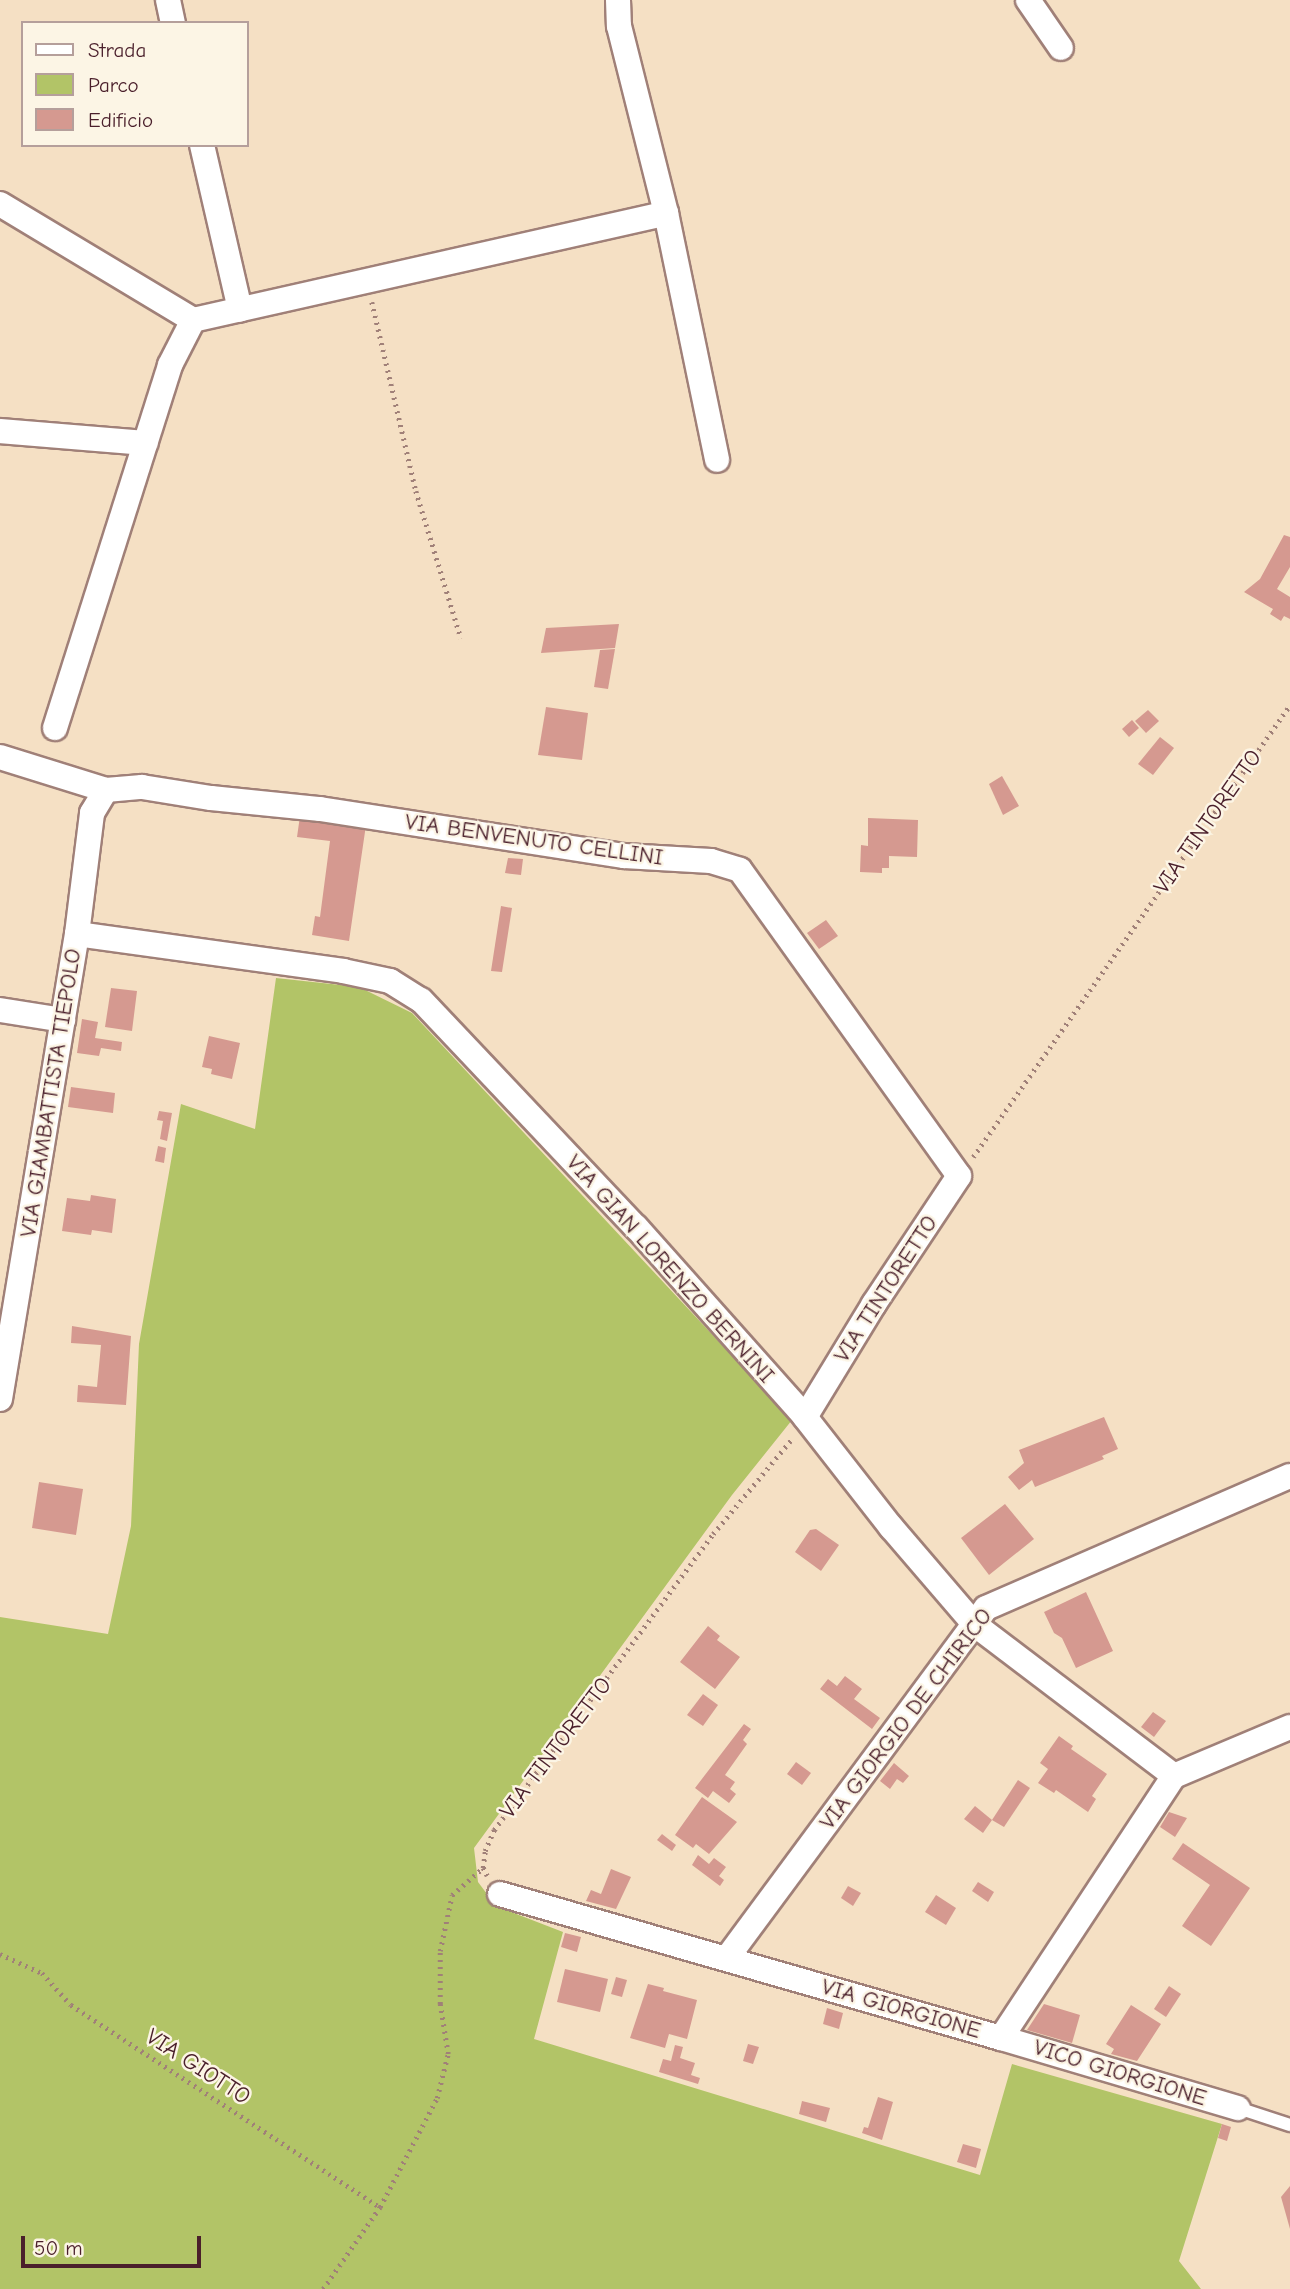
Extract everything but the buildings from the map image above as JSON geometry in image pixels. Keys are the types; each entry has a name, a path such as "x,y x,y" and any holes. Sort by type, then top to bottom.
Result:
{"street":[{"path":"168,0 173,21"},
{"path":"618,0 619,26 666,213 717,460"},
{"path":"1028,0 1060,48"},
{"path":"202,147 240,310"},
{"path":"0,204 193,320 666,213"},
{"path":"55,728 170,365 193,320"},
{"path":"0,431 146,443"},
{"name":"VIA BENVENUTO CELLINI","path":"0,757 106,790 142,787 211,798 320,809 624,856 711,861 740,870 959,1176"},
{"name":"VIA GIAMBATTISTA TIEPOLO","path":"0,1399 8,1300 63,1020 92,813 106,790"},
{"name":"VIA GIAN LORENZO BERNINI","path":"77,934 343,971 390,982 421,1000 636,1227 805,1418 891,1527 974,1624 1174,1776"},
{"path":"0,1010 63,1020"},
{"name":"VIA TINTORETTO","path":"805,1418 873,1304 959,1176"},
{"name":"VIA GIORGIO DE CHIRICO","path":"726,1958 985,1608 1290,1476"},
{"path":"1174,1776 1290,1727"},
{"name":"VIA GIORGIONE","path":"500,1894 1001,2038 1174,1776"},
{"name":"VICO GIORGIONE","path":"1001,2038 1238,2108"}],"lane":[{"path":"1238,2108 1290,2125"}],"path":[{"path":"367,281 416,491 461,638"},
{"name":"VIA TINTORETTO","path":"959,1176 1290,705"},
{"name":"VIA TINTORETTO","path":"483,1868 485,1851 494,1830 713,1534 789,1445 805,1418"},
{"path":"323,2289 380,2207 437,2098 448,2054 440,2004 440,1951 452,1895 483,1868 500,1894"},
{"name":"VIA GIOTTO","path":"0,1954 43,1973 71,2005 380,2207"}],"green space":[{"path":"276,978 359,987 412,1013 792,1420 732,1495 474,1848 478,1882 496,1906 563,1932 534,2039 980,2175 1012,2064 1222,2124 1179,2261 1201,2289 0,2289 0,1617 108,1634 131,1526 139,1344 181,1104 255,1129"}]}
